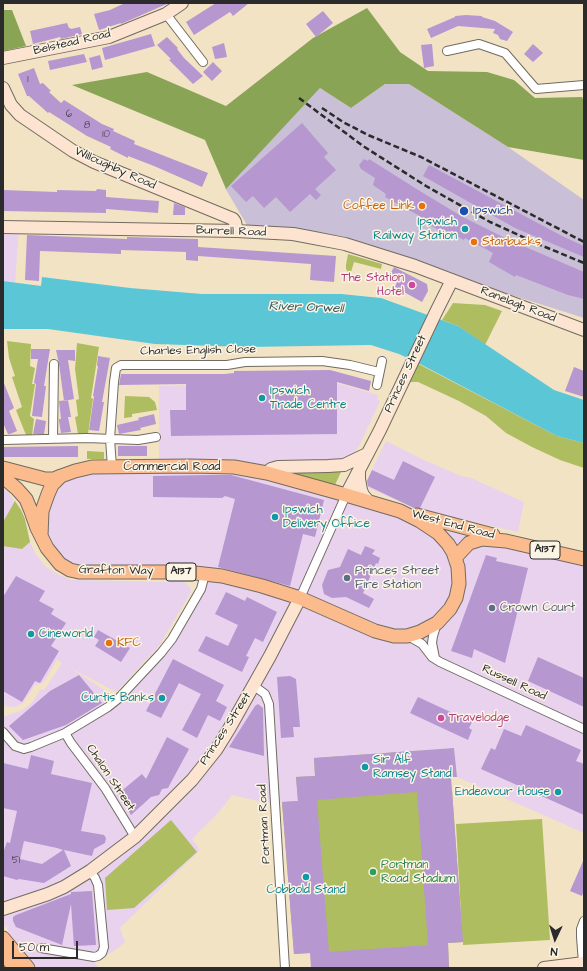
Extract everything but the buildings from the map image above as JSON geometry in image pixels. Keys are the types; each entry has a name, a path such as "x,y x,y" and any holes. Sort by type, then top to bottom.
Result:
{"main road":[{"name":"Belstead Road","path":"3,58 109,37 166,14 182,3"},
{"name":"Willoughby Road","path":"3,88 11,105 20,115 73,151 94,162 233,219 236,222 238,231"},
{"name":"Burrell Road","path":"3,227 238,231 293,234 338,242 415,266 452,280"},
{"name":"Princes Street","path":"346,495 387,415 452,280"},
{"name":"Ranelagh Road","path":"452,280 584,330"},
{"path":"267,474 278,466 328,466 344,464 367,454"},
{"name":"Commercial Road","path":"61,476 92,467 221,466 247,469 346,495"},
{"name":"A137","path":"3,468 45,479 54,479 61,476"},
{"name":"Princes Street","path":"360,468 360,490 369,502"},
{"path":"41,536 41,518 45,500 52,485 61,476"},
{"name":"Grafton Way","path":"3,477 26,499 37,528 47,548 60,564 70,570 79,572 186,572 205,574 242,581 300,598"},
{"name":"A137","path":"300,598 380,633 394,636 407,636 420,632 437,623 450,609 456,598 460,573 448,544 438,533 420,521 400,511 346,495"},
{"name":"West End Road","path":"400,511 490,534 506,541"},
{"name":"West End Road","path":"455,558 474,540 482,539 506,541 584,559"},
{"path":"280,592 288,607 287,622"},
{"name":"Princes Street","path":"3,909 48,894 90,871 134,837 186,786 212,756 229,729 254,686 300,598"},
{"path":"3,938 28,968"},
{"path":"3,953 15,968"},
{"path":"544,968 583,963"}],"street":[{"path":"166,14 203,62"},
{"path":"447,51 479,44 505,53 536,88 584,85"},
{"name":"Charles English Close","path":"112,468 110,439 116,368 120,365 227,365 245,362 322,361 350,364 380,372"},
{"path":"377,385 382,361"},
{"path":"53,439 54,364"},
{"path":"3,440 138,440 156,437"},
{"name":"Princes Street","path":"300,598 346,495"},
{"path":"3,732 12,744 24,748 65,733 100,713 118,699 172,639 201,589 205,574"},
{"path":"435,658 432,644 437,623"},
{"name":"Russell Road","path":"407,636 422,644 435,658 584,728"},
{"name":"Portman Road","path":"254,686 265,694 269,704 285,968"},
{"name":"Chalon Street","path":"65,733 105,788 134,837"},
{"path":"40,948 94,957 102,953 104,947 98,885 90,871"},
{"path":"583,963 581,930 584,921"}],"shaded area":[{"path":"385,84 409,84 508,147 584,200 584,318 502,292 450,272 341,236 294,229 250,230 225,188 320,88 351,108"},
{"path":"3,227 19,228 15,282 3,281"},
{"path":"325,382 340,384 378,395 377,399 380,401 360,444 349,463 271,469 584,559 584,833 457,777 454,748 314,758 315,776 298,801 267,803 232,795 220,811 192,839 199,851 120,928 125,942 117,949 95,962 98,968 28,968 11,947 7,925 3,929 3,717 22,710 31,704 40,690 45,689 62,663 57,660 43,683 35,685 23,703 15,707 3,706 3,489 7,491 21,510 25,519 30,542 36,555 46,567 59,575 72,580 180,582 186,583 190,587 191,592 159,646 116,692 69,667 118,699 161,653 205,574 93,572 55,559 41,518 61,476 159,466 159,386"},
{"path":"386,441 424,460 461,476 471,478 524,502 518,532 416,509 364,486"}],"green space":[{"path":"367,8 400,52 428,71 487,72 514,80 535,98 582,97 584,101 584,160 508,147 409,84 385,84 351,108 320,88 226,189 205,140 72,85 147,72 226,106 313,38"},
{"path":"3,10 12,10 26,46 3,51"},
{"path":"348,254 382,264 381,269 354,262 351,272 348,272 346,265"},
{"path":"453,303 485,305 502,311 485,345 458,326 442,320"},
{"path":"7,341 31,344 30,366 35,368 32,384 35,384 30,416 34,419 32,435 26,435 16,410 22,407 12,377 15,376 9,358"},
{"path":"77,343 99,347 91,398 93,399 88,434 78,434 75,417 78,416 76,400 79,399 75,369"},
{"path":"409,359 557,436 584,443 584,468 560,460 532,447 506,433 486,416 459,401 418,382 403,382"},
{"path":"125,396 149,397 155,402 157,410 132,414 132,417 124,418"},
{"path":"87,451 104,452 104,459 87,459"},
{"path":"339,469 341,472 334,487 282,472"},
{"path":"15,501 25,519 30,542 22,549 3,546 3,522"},
{"name":"Portman Road Stadium","path":"414,751 417,792 452,790 462,932 456,824 542,819 550,940 463,945 463,942 448,943 449,968 310,953 294,954 282,802 298,801 296,777 315,776 314,758"},
{"path":"171,820 197,852 134,908 107,910 105,878"}],"water":[{"name":"River Orwell","path":"42,277 130,288 202,294 341,294 381,298 458,326 554,390 584,400 584,443 557,436 420,364 399,354 371,345 246,347 155,344 48,329 3,329 3,281 41,286"}],"railway":[{"path":"299,98 363,146 426,186 490,222 584,263"},
{"path":"322,108 343,122 368,135 421,157 584,242"}],"place":[{"name":"Coffee Link","path":"422,206"},
{"name":"Ipswich","path":"464,211"},
{"name":"Ipswich Railway Station","path":"465,229"},
{"name":"Starbucks","path":"474,242"},
{"name":"The Station Hotel","path":"412,285"},
{"name":"Ipswich Trade Centre","path":"262,398"},
{"name":"Ipswich Delivery Office","path":"275,517"},
{"name":"Princes Street Fire Station","path":"347,578"},
{"name":"Crown Court","path":"492,608"},
{"name":"Cineworld","path":"31,634"},
{"name":"KFC","path":"109,643"},
{"name":"Curtis Banks","path":"162,698"},
{"name":"Travelodge","path":"441,718"},
{"name":"Sir Alf Ramsey Stand","path":"365,767"},
{"name":"Endeavour House","path":"558,792"},
{"name":"Portman Road Stadium","path":"373,872"},
{"name":"Cobbold Stand","path":"306,877"}]}
